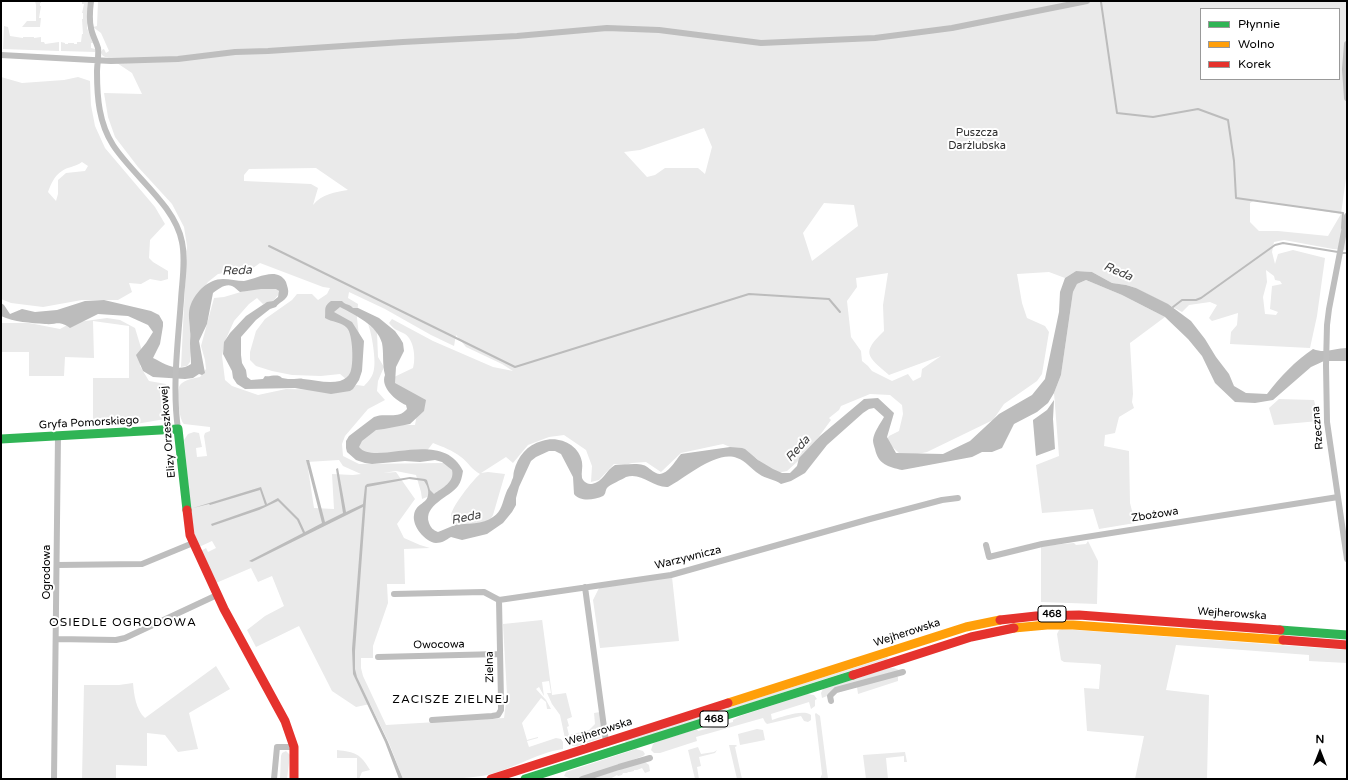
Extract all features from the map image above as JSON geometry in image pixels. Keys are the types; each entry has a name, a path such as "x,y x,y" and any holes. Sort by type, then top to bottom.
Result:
{"main road":[{"name":"Gryfa Pomorskiego","path":"1,439 178,429"},
{"name":"Elizy Orzeszkowej","path":"178,429 188,526 193,543 218,595 282,716 294,748 294,779"},
{"name":"Wejherowska","path":"491,779 966,627 994,620 1036,615 1080,614 1347,635"},
{"name":"Wejherowska","path":"525,779 971,637 1004,629 1032,625 1073,625 1347,645"}],"street":[{"name":"Elizy Orzeszkowej","path":"91,1 90,27 98,49 97,100 106,132 112,144 122,157 170,213 178,228 182,243 184,263 176,367 175,402 178,429"},
{"path":"1,56 111,61 178,59 235,52 517,36 607,28 659,30 761,43 875,38 952,28 1087,1"},
{"path":"1347,44 1345,69 1347,98"},
{"name":"Rzeczna","path":"1347,216 1326,325 1327,422 1347,559"},
{"name":"Ogrodowa","path":"54,779 58,436"},
{"name":"Zbożowa","path":"986,545 989,557 1042,544 1338,497"},
{"name":"Warzywnicza","path":"499,600 671,575 870,519 942,500 958,498"},
{"path":"56,565 142,564 193,543"},
{"path":"585,587 606,742"},
{"path":"394,594 484,592 499,600"},
{"path":"56,639 116,640 125,638 218,595"},
{"name":"Zielna","path":"432,720 492,716 498,715 501,710 499,600"},
{"name":"Owocowa","path":"378,657 500,654"},
{"path":"830,701 830,696 836,690 903,672"},
{"path":"274,779 277,747 294,748"},
{"path":"582,779 619,766 650,758"}],"green space":[{"path":"35,1 41,1 39,18 41,18 40,27 22,27 27,21 36,21"},
{"path":"82,1 88,1 87,28 93,43 91,43 91,48 95,49 95,52 61,51 61,42 65,44 77,44 77,42 81,42 83,34 82,13 84,4 82,4"},
{"name":"Puszcza Darżlubska","path":"98,1 1347,1 1347,171 1341,214 1347,215 1347,250 1333,249 1284,240 1274,242 1272,252 1275,264 1278,254 1293,250 1325,258 1317,316 1310,348 1230,344 1231,332 1237,325 1238,313 1212,321 1209,318 1217,305 1210,302 1189,305 1182,312 1136,288 1112,283 1092,272 1076,271 1065,278 1049,272 1017,274 1022,303 1027,318 1045,326 1049,332 1042,374 1037,381 1004,404 993,420 927,452 908,456 899,453 886,441 889,436 899,431 903,414 902,405 890,395 870,394 841,406 839,410 829,418 831,420 807,453 787,471 777,473 767,468 756,458 723,444 681,453 661,472 646,462 625,465 614,464 599,480 591,482 592,466 586,450 564,435 549,437 528,445 513,463 506,457 481,473 488,472 505,474 493,515 488,523 455,527 451,518 452,511 463,493 480,474 463,459 451,451 433,443 426,452 359,455 354,443 367,425 415,425 417,414 393,392 392,378 413,368 414,350 408,337 395,329 389,323 392,319 433,341 493,367 513,371 502,364 466,347 456,335 454,346 385,309 349,292 348,298 358,304 357,318 359,336 356,377 346,379 340,374 321,376 292,375 256,366 250,360 250,352 256,331 265,319 292,300 297,294 312,294 318,300 327,294 330,288 323,287 260,263 253,268 218,274 208,282 198,295 193,325 190,362 187,366 181,367 187,246 184,227 172,204 138,167 115,137 108,117 104,93 142,94 132,73 111,58 102,55 101,52 103,49 106,53 109,51 101,33 93,27 97,26","holes":["704,128 712,147 705,174 698,168 665,168 655,175 647,177 624,152 640,150","316,168 348,190 320,198 313,205 318,188 311,184 244,181 244,175 249,169","1255,200 1341,214 1328,236 1278,231 1259,231 1250,222 1250,203","824,203 854,205 858,226 812,261 803,233","1266,270 1274,276 1275,280 1280,281 1282,284 1272,286 1270,309 1278,312 1276,315 1265,314 1263,297 1267,282","888,273 883,305 884,331 872,344 870,350 872,359 889,375 941,356 922,369 921,377 913,381 908,374 892,381 872,371 862,361 861,351 851,337 847,301 857,287 856,278"]},
{"path":"4,26 8,27 10,36 23,38 41,37 41,42 44,42 45,44 59,42 59,51 3,49"},
{"path":"1,77 22,83 64,80 78,77 90,81 91,105 95,126 105,148 155,207 165,224 150,240 149,258 168,271 168,279 161,281 150,279 141,284 129,283 132,292 118,300 82,300 43,307 11,303 1,299","holes":["82,162 88,166 85,171 66,173 58,180 58,194 56,201 48,192 59,173"]},
{"path":"1086,280 1122,295 1165,317 1130,343 1133,394 1132,402 1134,408 1119,417 1115,433 1105,435 1104,446 1129,451 1130,503 1135,523 1099,529 1093,509 1042,513 1036,465 1059,456 1054,393 1061,375 1073,292 1077,284"},
{"path":"251,289 277,289 280,293 273,301 263,304 257,298 249,304 234,321 225,341 222,356 225,380 232,386 258,395 286,389 337,390 357,385 364,386 372,376 374,365 373,347 368,324 377,332 378,357 384,367 378,381 377,391 385,400 368,409 345,436 342,444 343,456 359,464 444,463 459,474 437,493 422,499 416,475 396,471 383,473 396,472 415,499 397,524 404,538 430,548 404,549 405,584 387,584 388,603 373,646 373,658 361,658 363,676 386,725 504,718 507,695 503,624 542,619 552,695 566,693 572,717 567,719 569,735 589,730 595,724 594,713 600,712 601,738 577,746 568,746 560,715 552,704 547,693 551,693 549,681 542,682 544,696 539,687 536,689 546,700 551,709 547,709 546,702 541,698 522,723 527,740 538,737 527,741 529,747 556,738 561,739 563,742 563,749 543,754 493,774 453,779 403,779 389,743 370,704 356,707 332,691 299,626 256,647 247,630 265,616 284,606 272,576 258,582 251,568 216,583 201,551 206,548 208,552 216,548 212,541 199,547 193,530 184,440 188,434 194,432 199,433 202,447 196,448 197,457 207,456 204,436 205,433 210,431 210,427 184,424 179,405 178,393 180,385 200,377 206,369 201,346 214,298 224,297","holes":["339,460 343,466 361,474 332,474 334,509 314,508 307,462"]},
{"path":"107,318 120,320 135,328 142,351 140,366 149,381 166,384 165,419 136,424 93,426 93,378 129,378 129,326 93,321 94,358 65,357 64,376 29,376 29,352 1,352 1,323 29,323 60,329 71,323"},
{"path":"1279,399 1314,400 1319,421 1274,425 1269,408"},
{"path":"1088,541 1098,561 1097,604 1041,602 1041,546 1074,543 1076,545 1086,544"},
{"path":"672,577 679,641 600,648 593,600 600,586"},
{"path":"1062,629 1347,650 1347,663 1309,661 1309,655 1176,645 1166,690 1209,695 1207,779 1135,779 1144,736 1087,731 1084,688 1099,689 1101,665 1064,662 1061,660 1057,634 1059,630"},
{"path":"888,657 887,659 626,743 625,740"},
{"path":"216,666 230,689 189,713 198,749 178,752 165,735 147,733 147,766 116,765 116,779 82,779 84,685 119,685 133,683 139,711 145,718"},
{"path":"889,668 899,670 896,676 898,677 898,681 858,694 857,687 822,698 821,693 823,689"},
{"path":"807,694 814,695 817,699 815,700 815,706 811,709 809,702 771,714 772,720 792,714 807,713 811,715 811,720 808,722 804,721 801,716 767,724 763,718 696,737 697,741 660,753 654,753 651,750 653,744 656,742 697,729 698,731 733,722 733,720 740,716"},
{"path":"816,713 820,716 828,779 820,779 822,774"},
{"path":"757,729 763,730 765,740 740,745 738,734"},
{"path":"729,745 737,746 735,747 742,779 737,779"},
{"path":"698,747 701,754 714,752 717,750 715,753 699,757 701,766 697,767 699,779 695,779 688,750"},
{"path":"636,749 643,751 645,754 593,775 577,779 564,776 566,772"},
{"path":"337,750 357,755 364,760 370,770 362,772 359,779 357,779 357,758 337,758"},
{"path":"286,751 290,755 287,779 280,779 281,756 282,753"},
{"path":"905,752 907,762 904,762 904,756 886,758 888,779 866,779 863,755"},
{"path":"645,762 649,765 650,771 645,773 642,768 623,773 622,775 617,775 610,779 589,779"}],"shaded area":[{"path":"1076,271 1092,272 1112,283 1136,288 1168,304 1191,321 1229,374 1234,386 1246,393 1267,394 1288,370 1313,349 1326,351 1347,348 1347,361 1324,361 1311,367 1273,400 1255,403 1235,402 1215,383 1202,356 1188,339 1165,317 1122,295 1086,280 1077,284 1073,292 1061,375 1054,393 1048,403 1037,412 1014,424 1002,448 992,452 982,452 972,457 902,470 892,468 884,464 876,454 873,440 877,428 884,417 874,408 863,413 827,445 805,473 791,481 781,484 762,476 740,459 729,457 711,461 668,487 663,487 642,478 632,476 626,477 608,487 603,496 587,500 577,497 574,494 573,477 561,454 555,451 549,451 531,461 519,487 516,505 503,523 487,534 462,540 451,537 442,542 436,543 428,540 420,533 414,519 415,511 426,500 428,495 428,488 424,481 409,479 367,487 355,669 357,677 388,742 403,779 399,779 385,742 353,674 352,649 363,507 252,562 249,561 303,533 297,520 278,501 259,510 212,526 211,524 265,505 260,490 210,505 193,508 261,487 267,504 278,498 299,519 305,532 322,523 306,460 309,460 325,522 343,513 336,469 338,468 346,512 363,504 365,486 367,484 410,477 425,479 427,480 430,490 434,494 447,484 452,478 452,470 442,462 435,460 372,464 356,460 347,452 346,441 349,436 374,417 396,415 407,409 406,405 394,397 387,389 384,380 385,375 382,343 375,331 365,321 340,307 334,312 352,322 364,341 362,371 359,380 350,391 331,394 295,388 245,389 237,384 233,378 232,371 223,354 224,342 230,333 246,316 267,302 273,301 278,297 279,291 276,289 261,289 240,292 230,285 227,285 213,293 207,324 199,341 205,373 202,375 199,374 193,378 185,379 153,377 143,371 136,355 153,332 148,325 128,316 98,314 70,328 60,323 28,323 11,320 1,316 1,303 10,314 22,309 35,312 57,310 85,301 104,300 151,311 159,315 163,322 160,344 153,358 172,367 181,368 191,364 189,311 193,299 203,287 212,281 218,280 226,279 244,281 266,275 277,275 282,277 286,282 288,291 287,296 276,307 270,309 256,320 241,337 242,363 246,370 247,377 251,380 263,379 265,376 276,375 285,379 301,379 322,382 340,381 346,378 352,364 351,337 349,331 342,324 325,318 325,308 327,305 331,301 342,301 353,308 358,308 379,318 395,331 403,343 404,351 396,367 395,383 426,400 424,411 410,424 376,430 362,441 359,447 367,452 379,453 425,449 440,452 453,458 463,471 460,483 454,490 433,506 428,517 429,523 433,530 438,532 455,525 489,520 496,515 511,484 516,466 521,456 532,445 548,439 567,442 577,450 582,462 582,478 590,484 599,481 615,465 640,464 660,474 667,471 681,454 730,447 745,449 758,460 773,469 782,473 790,473 797,466 799,458 820,436 864,399 878,398 894,413 887,437 896,453 943,454 970,441 999,414 1032,395 1045,379 1059,312 1060,292 1065,278"},
{"path":"1054,400 1053,419 1055,449 1036,456 1033,420 1047,410"}],"waterway":[{"path":"1101,2 1117,113 1153,117 1198,109 1228,120 1234,161 1236,198 1343,213 1342,228"},
{"path":"1173,307 1182,300 1196,300 1201,298 1275,245 1283,243 1338,252"},
{"path":"269,246 515,367 749,294 829,299 840,312"},
{"path":"1342,253 1347,253"}],"traffic: fast":[{"path":"1,439 178,429 187,510"},
{"path":"1280,630 1347,635"},
{"path":"525,779 853,675"}],"traffic: slow":[{"path":"728,703 966,627 1000,620"},
{"path":"1014,628 1047,625 1073,625 1283,640"}],"traffic: jam":[{"path":"187,510 190,535 224,609 285,721 294,747 294,779"},
{"path":"1000,620 1036,616 1079,615 1280,630"},
{"path":"853,675 971,637 1014,628"},
{"path":"1283,640 1347,645"},
{"path":"491,779 728,703"}],"district":[{"name":"OSIEDLE OGRODOWA","path":"123,623"},
{"name":"ZACISZE ZIELNEJ","path":"451,700"}],"water label":[{"name":"Reda","path":"237,271"},
{"name":"Reda","path":"1118,272"},
{"name":"Reda","path":"798,449"},
{"name":"Reda","path":"466,518"}]}
